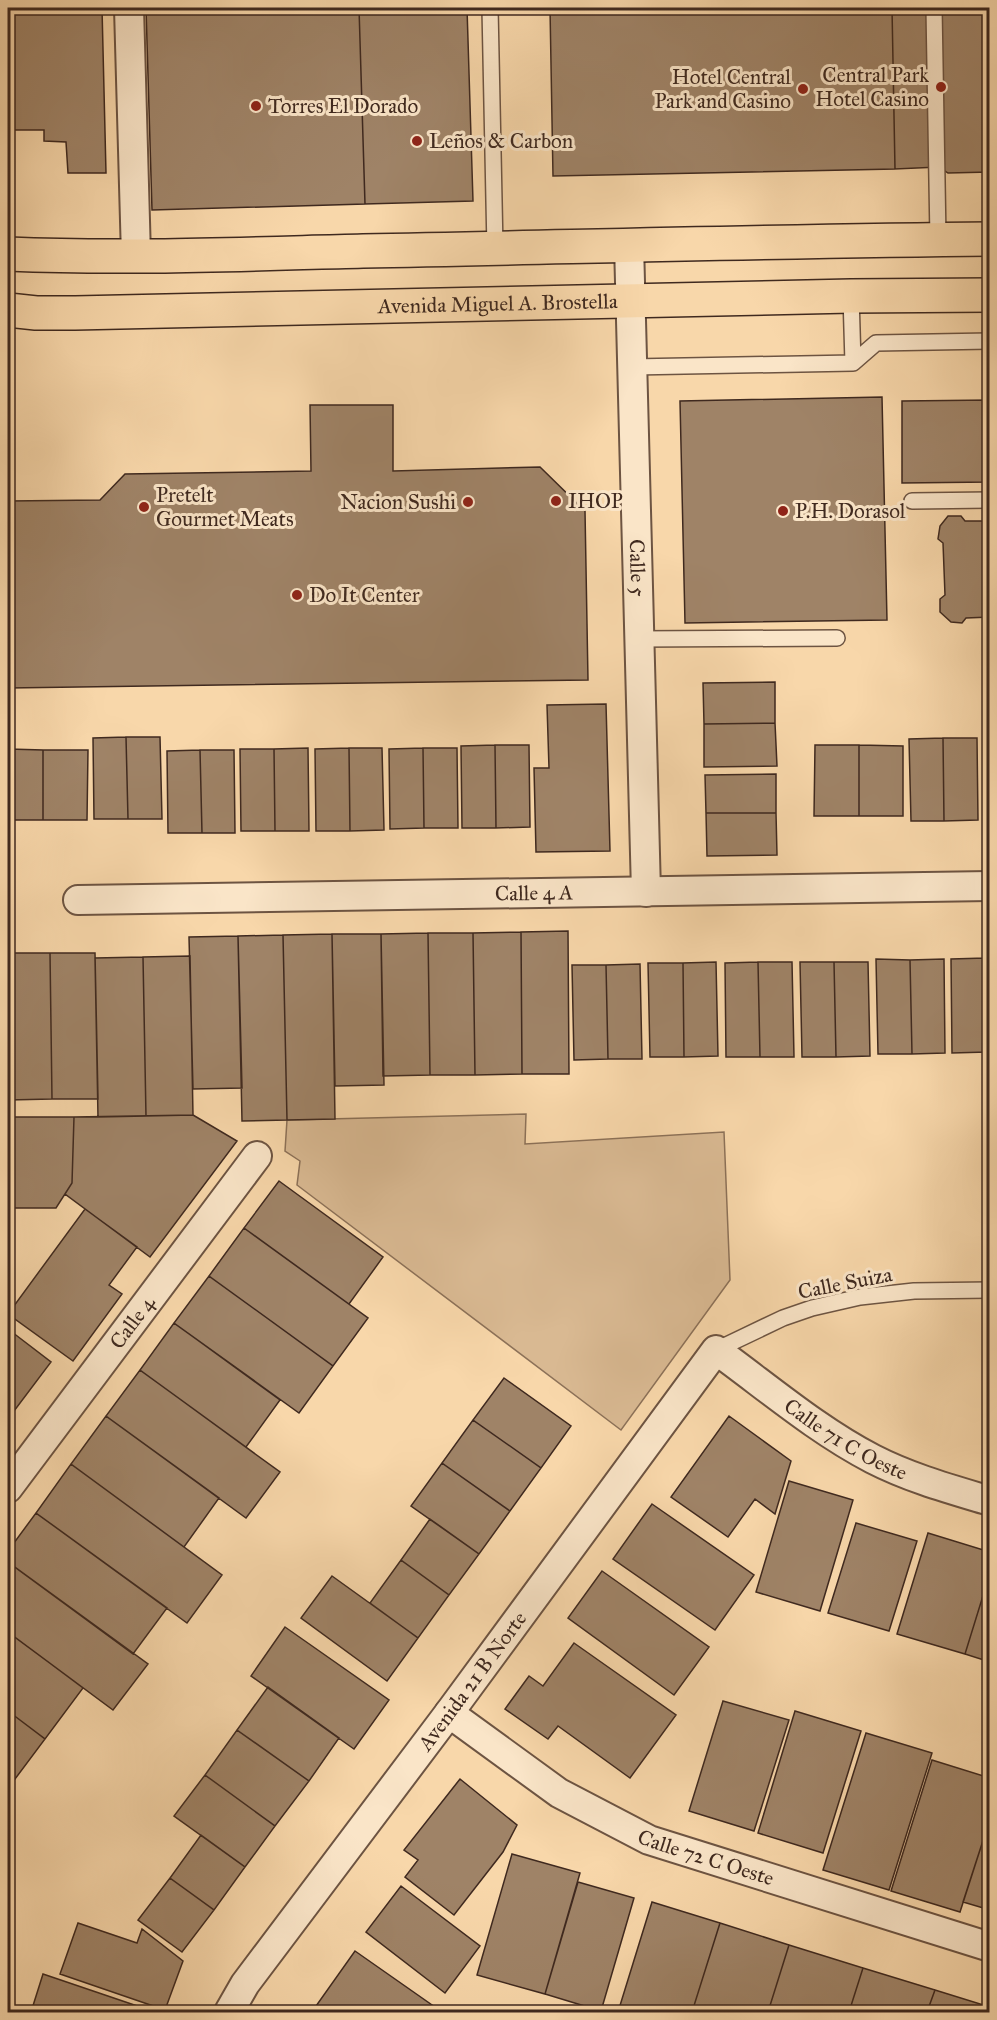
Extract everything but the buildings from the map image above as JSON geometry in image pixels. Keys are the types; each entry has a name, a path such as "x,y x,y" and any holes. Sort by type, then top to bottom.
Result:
{"main road":[{"path":"8,254 80,257 495,249 629,244 990,239"},
{"name":"Avenida Miguel A. Brostella","path":"8,309 36,313 75,313 851,296 990,296"}],"street":[{"path":"129,8 136,256"},
{"name":"Calle 5","path":"629,244 646,892"},
{"name":"Calle 4 A","path":"78,900 990,886"},
{"name":"Calle 4","path":"8,1488 257,1156"},
{"name":"Calle 71 C Oeste","path":"716,1350 828,1432 872,1458 921,1479 990,1501"},
{"name":"Avenida 21 B Norte","path":"229,2013 245,1984 449,1713 716,1350"},
{"name":"Calle 72 C Oeste","path":"449,1713 559,1793 649,1840 990,1947"}],"lane":[{"path":"490,8 495,249"},
{"path":"934,8 938,239"},
{"path":"851,296 853,363"},
{"path":"632,367 853,363 876,343 990,341"},
{"path":"912,501 990,500"},
{"path":"639,639 837,638"},
{"name":"Calle Suiza","path":"716,1350 783,1318 812,1308 860,1297 914,1291 990,1290"}],"shaded area":[{"path":"526,1114 525,1144 724,1132 730,1280 621,1430 297,1185 300,1161 285,1151 287,1120"}],"place":[{"name":"Central Park Hotel Casino","path":"941,87"},
{"name":"Hotel Central Park and Casino","path":"803,89"},
{"name":"Torres El Dorado","path":"256,106"},
{"name":"Leños & Carbon","path":"417,141"},
{"name":"IHOP","path":"556,501"},
{"name":"Nacion Sushi","path":"468,502"},
{"name":"Pretelt Gourmet Meats","path":"144,507"},
{"name":"P.H. Dorasol","path":"783,511"},
{"name":"Do It Center","path":"297,595"}]}
